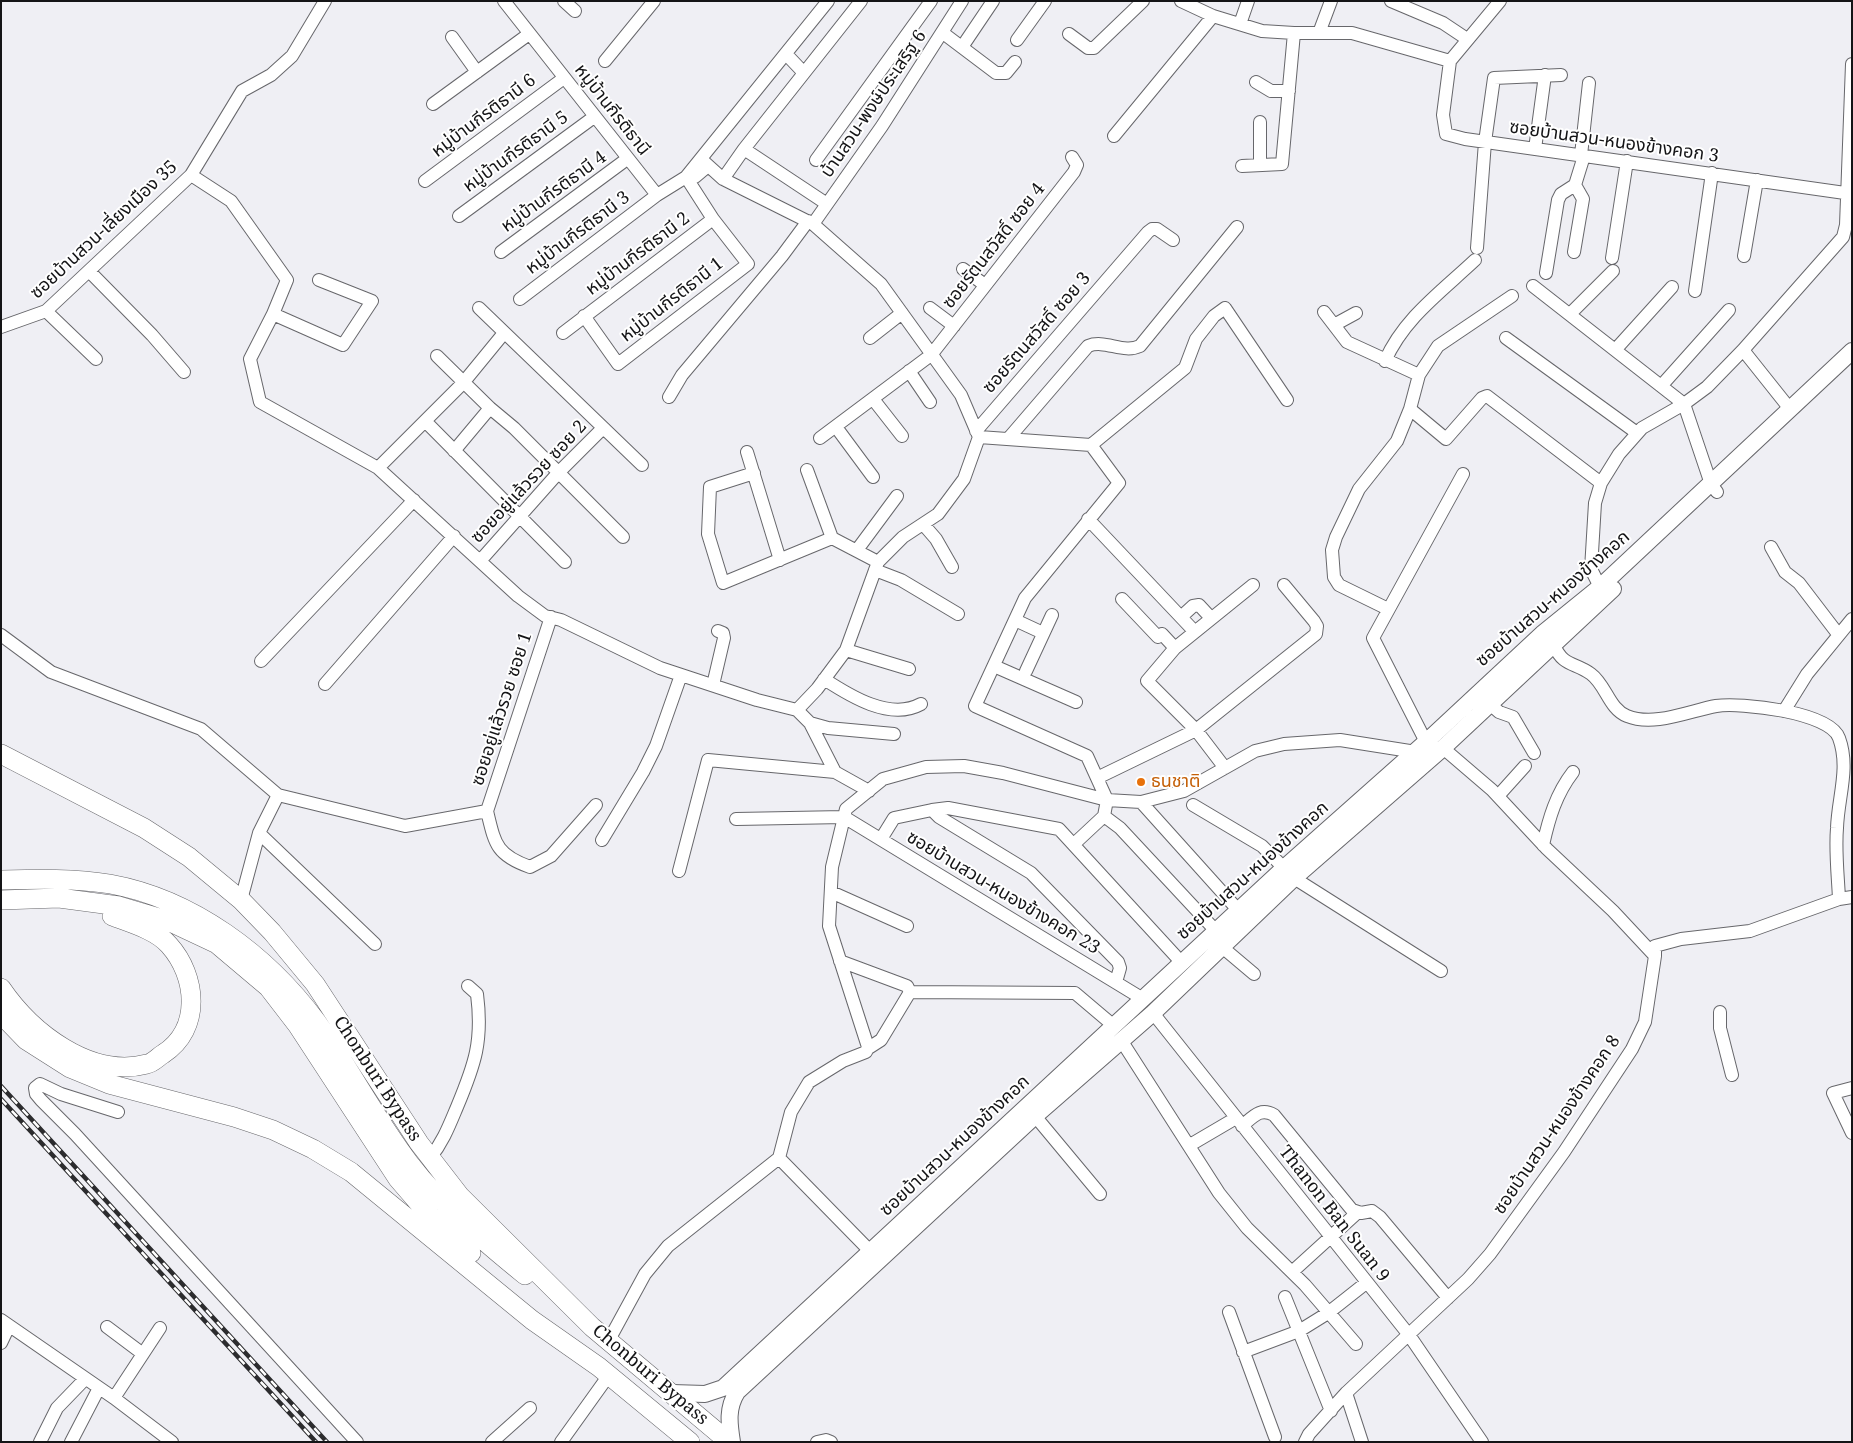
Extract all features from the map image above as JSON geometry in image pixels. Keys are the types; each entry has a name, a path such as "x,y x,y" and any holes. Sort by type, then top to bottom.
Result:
{"highway":[{"name":"Chonburi Bypass","path":"1,754 144,828 189,857 242,900 272,932 315,984 430,1158 460,1196 592,1327 731,1442"},
{"path":"1,880 59,879 111,885 169,902 225,931 272,972 315,1021 386,1131 435,1194 490,1247 592,1327"},
{"path":"1,988 42,1033 82,1059 118,1066 148,1064 173,1048 187,1024 193,997 187,970 168,944 140,926 59,898"},
{"path":"1,900 59,898 119,906 166,920 217,944 268,987 298,1026 398,1180 430,1216 604,1371"},
{"name":"Chonburi Bypass","path":"1,1014 26,1040 70,1068 109,1084 272,1130 313,1149 350,1172 376,1191 532,1320 604,1371 680,1439"}],"main road":[{"name":"ซอยบ้านสวน-หนองข้างคอก","path":"672,1393 705,1394 722,1388 871,1252 1118,1033 1153,1013 1219,939 1421,747 1554,645 1714,488 1790,409 1852,351"},
{"name":"ซอยบ้านสวน-หนองข้างคอก","path":"731,1442 729,1419 732,1400 737,1392 1035,1116 1118,1033 1143,999 1182,963 1219,939 1239,911 1289,873 1443,748 1492,694 1542,634 1600,587 1714,488 1852,364"},
{"path":"1143,999 1153,1013"}],"street":[{"name":"ซอยบ้านสวน-เลี่ยงเมือง 35","path":"1,326 46,311 191,175 242,91 271,75 292,56 325,1"},
{"name":"หมู่บ้านกีรติธานี","path":"504,1 657,195"},
{"path":"564,1 575,12"},
{"path":"605,61 654,1"},
{"path":"657,195 686,177 690,170 705,163 828,1"},
{"path":"723,179 744,149 861,1"},
{"path":"816,160 931,1"},
{"name":"บ้านสวน-พงษ์ประเสริฐ 6","path":"669,397 682,375 827,204 882,126 962,1"},
{"path":"962,47 993,1"},
{"path":"1017,40 1044,1"},
{"path":"1068,34 1088,48 1094,48 1143,1"},
{"path":"1181,1 1213,16 1262,31 1352,33 1450,61 1500,1"},
{"path":"1240,24 1248,1"},
{"path":"1318,33 1331,1"},
{"path":"1392,1 1415,6 1467,39"},
{"path":"1114,136 1213,16"},
{"path":"943,33 996,73 1006,72 1015,62"},
{"path":"1242,166 1282,164 1294,33"},
{"path":"433,104 530,34"},
{"path":"452,37 477,72"},
{"path":"786,54 804,73"},
{"name":"ซอยบ้านสวน-หนองข้างคอก 3","path":"1450,61 1443,115 1446,134 1485,142 1850,194"},
{"path":"1600,587 1591,569 1594,514 1601,483 1619,454 1642,428 1684,404 1707,387 1743,350 1843,237 1850,194 1852,64"},
{"path":"1536,149 1545,75"},
{"path":"1385,361 1394,341 1407,323 1476,254 1485,142 1494,78 1561,75"},
{"name":"หมู่บ้านกีรติธานี 6","path":"425,181 564,78"},
{"path":"1256,82 1271,91 1289,91"},
{"path":"1574,252 1582,199 1575,185 1582,155 1589,84"},
{"name":"หมู่บ้านกีรติธานี 5","path":"459,216 594,117"},
{"path":"1260,122 1260,165"},
{"path":"744,149 827,204"},
{"name":"ซอยรัตนสวัสดิ์ ซอย 4","path":"820,438 931,355 1074,172 1077,165 1072,157"},
{"name":"หมู่บ้านกีรติธานี 4","path":"501,252 627,159"},
{"path":"1612,258 1626,162"},
{"path":"705,163 723,179 810,223 881,284 961,395 977,434 964,479 938,514 903,538 877,566 846,650 797,710"},
{"path":"1695,291 1712,173"},
{"path":"191,175 231,201 286,280 273,314 250,359 260,402 378,468 518,596 545,616 561,620 660,668 757,700 797,710 810,722 835,772"},
{"path":"686,177 713,219"},
{"path":"1744,256 1757,180"},
{"path":"1546,273 1558,200 1561,194 1575,185"},
{"name":"หมู่บ้านกีรติธานี 3","path":"520,299 657,195"},
{"name":"หมู่บ้านกีรติธานี 1","path":"584,316 618,364 748,264 713,219"},
{"name":"หมู่บ้านกีรติธานี 2","path":"563,333 713,219"},
{"path":"1008,439 1088,346 1095,344 1131,349 1140,346 1237,227"},
{"name":"ซอยรัตนสวัสดิ์ ซอย 3","path":"977,434 1124,258 1152,229 1157,229 1173,240"},
{"path":"963,269 986,285"},
{"path":"89,271 152,335 184,372"},
{"path":"1571,313 1613,271"},
{"path":"273,314 343,345 372,301 319,280"},
{"path":"1534,286 1571,313 1684,404 1714,488"},
{"path":"1616,349 1672,287"},
{"path":"1388,609 1339,585 1333,571 1332,550 1336,537 1359,489 1396,441 1410,409 1419,375 1438,346 1512,296"},
{"path":"479,308 642,465"},
{"path":"930,308 954,326"},
{"path":"977,434 1008,439 1091,445 1185,368 1196,339 1214,316 1225,308 1287,400"},
{"path":"1662,385 1730,310"},
{"path":"46,311 96,359"},
{"path":"1324,312 1348,342 1385,361 1419,375"},
{"path":"870,338 902,313"},
{"path":"1334,325 1356,313"},
{"path":"378,468 463,383 504,332"},
{"path":"1506,338 1637,433"},
{"path":"1743,350 1790,409"},
{"path":"436,356 559,472 623,537"},
{"path":"909,371 930,402"},
{"path":"1410,409 1446,439 1482,398 1487,396 1601,483"},
{"path":"873,399 902,436"},
{"path":"454,451 490,408"},
{"path":"425,421 565,562"},
{"path":"836,427 873,477"},
{"name":"ซอยอยู่แล้วรวย ซอย 2","path":"480,561 559,472 603,428"},
{"path":"1074,844 1104,816 1106,800 1087,756 975,706 1025,598 1119,483 1091,445"},
{"path":"747,452 780,560"},
{"path":"807,470 832,538 857,550 877,566 958,614"},
{"path":"754,473 710,487 708,534 723,583 832,538"},
{"path":"867,1046 829,926 832,867 846,809 883,779 926,768 964,766 1004,773 1106,800 1141,802 1184,791 1255,752 1284,744 1340,740 1421,747 1374,640 1375,632 1463,474"},
{"path":"857,550 897,496"},
{"path":"262,661 414,500"},
{"path":"1088,519 1195,632"},
{"path":"923,524 936,539 952,567"},
{"path":"326,684 454,536"},
{"path":"1772,547 1785,572 1799,583 1838,634"},
{"path":"1225,768 1196,730 1147,681 1175,648 1254,585"},
{"path":"1097,778 1196,730 1316,634 1317,626 1314,621 1284,586"},
{"path":"1122,599 1158,637 1162,634 1175,648"},
{"path":"1181,617 1193,606 1199,605 1211,618"},
{"path":"1026,671 1052,616"},
{"name":"ซอยอยู่แล้วรวย ซอย 1","path":"487,812 551,617"},
{"path":"1784,711 1806,674 1852,618"},
{"path":"1015,620 1043,633"},
{"path":"713,686 724,638 723,633 718,631"},
{"path":"1,635 50,672 201,729 278,795 406,826 487,812 494,843 511,861 530,867 551,856 596,805"},
{"path":"1554,645 1558,655 1569,664 1592,674 1618,712 1628,717 1652,719 1715,706 1737,704 1784,711 1817,720 1839,735 1846,761 1836,828 1846,898 1750,931 1681,939 1656,946 1655,956"},
{"path":"846,650 908,669"},
{"path":"994,666 1076,702"},
{"path":"602,840 643,772 656,746 681,675"},
{"path":"824,679 847,694 885,708 912,709 921,704"},
{"path":"1492,694 1499,712 1513,717 1534,753"},
{"path":"810,722 828,728 894,734"},
{"path":"1443,748 1498,796 1543,844 1613,911 1655,956"},
{"path":"679,871 708,760 835,772 869,791"},
{"path":"1498,796 1525,766"},
{"path":"1543,844 1547,824 1557,798 1573,772"},
{"path":"242,900 259,833 278,795"},
{"path":"1141,802 1239,911"},
{"path":"1193,805 1262,846 1289,873 1441,971"},
{"path":"881,839 894,818 948,808 1059,829 1182,963"},
{"path":"932,810 939,817 1031,873 1118,962 1120,968 1116,982"},
{"path":"1104,816 1120,828 1219,939 1254,974"},
{"path":"736,819 844,817"},
{"name":"ซอยบ้านสวน-หนองข้างคอก 23","path":"844,817 1143,999"},
{"path":"259,833 375,944"},
{"path":"831,892 907,926"},
{"name":"ซอยบ้านสวน-หนองข้างคอก 8","path":"1305,1442 1309,1434 1346,1393 1448,1298 1490,1254 1564,1152 1632,1049 1645,1022 1655,956"},
{"path":"840,961 907,986 910,992"},
{"path":"430,1158 449,1128 470,1079 478,1050 480,1023 477,994 468,986"},
{"path":"910,992 1075,993 1118,1033 1219,1193 1247,1228 1305,1285 1356,1344"},
{"path":"609,1340 645,1274 668,1246 779,1158 791,1112 809,1082 843,1061 861,1056 867,1046 881,1040 910,992"},
{"path":"1720,1012 1720,1028 1732,1076"},
{"name":"Thanon Ban Suan 9","path":"1153,1013 1329,1237 1409,1334 1482,1442"},
{"path":"118,1112 61,1094 40,1084 35,1088 36,1094 41,1100 75,1134 357,1442"},
{"path":"1852,1088 1833,1093 1852,1133"},
{"path":"1190,1145 1260,1112 1267,1111 1274,1115 1352,1210 1358,1212 1372,1211 1380,1217 1448,1298"},
{"path":"1035,1116 1100,1194"},
{"path":"779,1158 871,1252"},
{"path":"1292,1272 1358,1212"},
{"path":"1243,1352 1299,1331 1328,1313 1366,1283"},
{"path":"1285,1297 1331,1410"},
{"path":"1228,1312 1275,1437"},
{"path":"1,1343 5,1323 114,1398 172,1442"},
{"path":"107,1327 142,1354"},
{"path":"114,1398 160,1328"},
{"path":"561,1442 604,1371"},
{"path":"40,1442 57,1408 85,1379"},
{"path":"71,1442 99,1388"},
{"path":"1346,1393 1362,1442"},
{"path":"492,1442 530,1408"},
{"path":"817,1442 821,1440 830,1442"}],"railway":[{"path":"1,1086 327,1442"},
{"path":"1,1099 316,1442"}],"place":[{"name":"ธนชาติ","path":"1141,782"}]}
